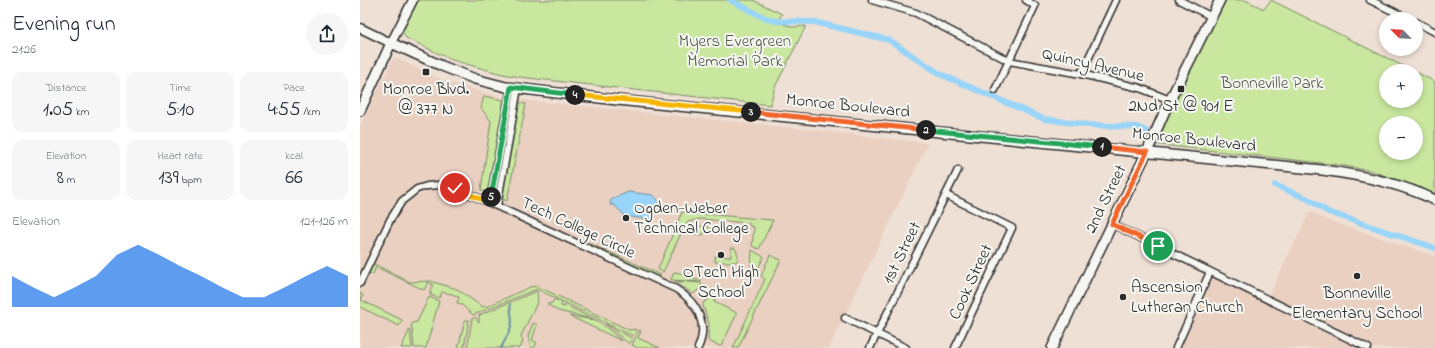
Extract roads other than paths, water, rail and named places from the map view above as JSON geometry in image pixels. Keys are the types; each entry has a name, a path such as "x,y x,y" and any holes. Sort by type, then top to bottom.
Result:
{"main road":[{"name":"2nd Street","path":"1052,348 1147,152 1170,100 1220,0"},
{"name":"Monroe Boulevard","path":"392,43 442,66 475,78 514,88 617,100 1342,172 1405,188 1435,200"},
{"path":"360,111 392,43"}],"street":[{"path":"392,43 412,0"},
{"name":"Quincy Avenue","path":"872,0 916,13 1009,61 1081,74 1140,88 1170,100"},
{"path":"995,90 1035,6 1026,0"},
{"path":"1081,74 1116,0"},
{"path":"1179,0 1212,17"},
{"path":"1370,0 1381,2 1397,12"},
{"path":"1423,26 1435,32"},
{"name":"Monroe Boulevard","path":"360,28 392,43"},
{"path":"490,203 514,88"},
{"path":"497,206 514,88"},
{"name":"1st Street","path":"870,348 958,170"},
{"name":"Tech College Circle","path":"360,283 390,220 402,201 412,192 427,186 440,185 455,188 497,206 676,289 685,295 694,305 702,322 702,337 698,348"},
{"name":"Cook Street","path":"946,195 1012,228 955,348"},
{"path":"1112,224 1368,348"},
{"path":"1176,348 1210,272"},
{"path":"845,318 906,348"}],"water":[{"path":"628,192 653,195 658,200 655,216 650,220 625,216 614,205 610,205 611,200"}],"waterway":[{"path":"730,0 763,17 775,21 814,22 889,40 940,74 1044,119 1089,125 1137,127 1146,131"},
{"path":"1275,185 1308,199 1328,212 1435,248"},
{"path":"501,348 510,330 512,321 510,304"}],"place":[{"name":"Monroe Blvd. @ 377 N","path":"426,72"},
{"name":"2Nd St @ 901 E","path":"1181,89"},
{"name":"Ogden-Weber Technical College","path":"626,218"},
{"name":"OTech High School","path":"721,255"},
{"name":"Bonneville Elementary School","path":"1357,276"},
{"name":"Ascension Lutheran Church","path":"1123,297"}],"park label":[{"name":"Myers Evergreen Memorial Park","path":"735,51"},
{"name":"Bonneville Park","path":"1272,83"}]}
